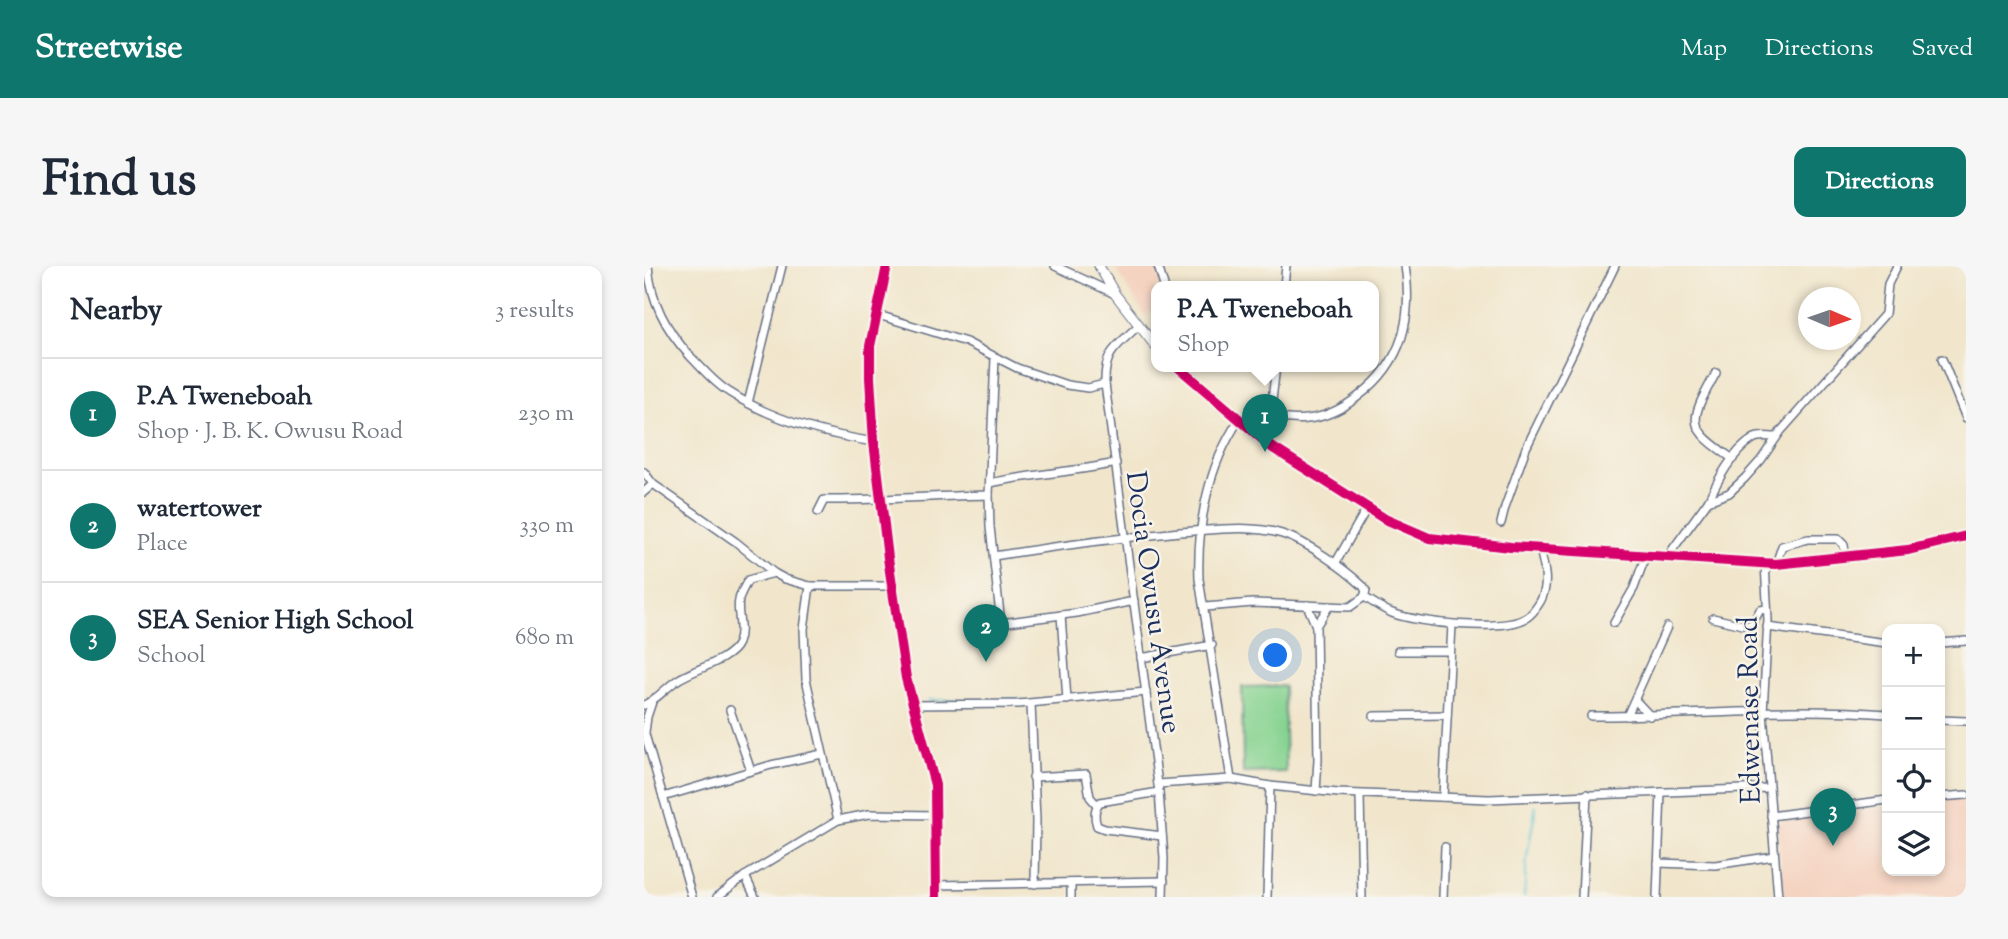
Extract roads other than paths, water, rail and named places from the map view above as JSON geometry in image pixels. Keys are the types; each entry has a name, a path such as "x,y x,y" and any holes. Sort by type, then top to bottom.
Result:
{"street":[{"path":"648,266 655,302 664,322 677,342 727,391 788,421 874,442"},
{"path":"748,403 782,266"},
{"path":"887,266 875,314 870,362 874,442 892,586 912,705 928,753 935,785 936,897"},
{"path":"1055,266 1115,295"},
{"path":"1099,266 1115,295 1151,340"},
{"path":"1270,416 1298,420 1326,415 1345,407 1378,381 1393,358 1405,326 1408,302 1405,266"},
{"path":"1501,523 1526,448 1615,266"},
{"path":"1709,500 1732,491 1885,314 1888,284 1897,266"},
{"path":"875,314 965,342 995,358 1077,388 1105,384"},
{"name":"Docia Owusu Avenue","path":"1138,326 1108,357 1105,384 1159,788 1163,897"},
{"path":"995,358 989,495 1001,623 1134,601"},
{"path":"1942,359 1966,418"},
{"path":"1184,372 1238,420 1305,470 1397,525 1429,538 1540,549 1776,564 1909,550 1966,536"},
{"path":"1267,443 1274,372"},
{"path":"1716,373 1695,410 1695,419 1701,436 1733,460"},
{"path":"1231,779 1212,645 1199,579 1201,531 1214,466 1238,420"},
{"path":"1667,557 1709,500 1733,460 1754,438 1776,437"},
{"path":"990,483 1116,463"},
{"path":"644,472 653,484 774,573 810,586 892,586"},
{"path":"644,492 653,484"},
{"path":"817,512 824,500 864,501 881,498 989,495"},
{"path":"1335,564 1367,508"},
{"path":"993,556 1125,538 1242,530 1280,534 1298,541 1335,564 1366,591 1364,597 1351,607 1253,603 1205,607"},
{"path":"1776,564 1782,546 1808,538 1838,538 1844,545 1846,558"},
{"path":"1364,597 1410,618 1452,625 1503,623 1527,618 1541,600 1545,587 1540,549"},
{"path":"1614,623 1638,582 1646,555"},
{"name":"Edwenase Road","path":"1765,564 1767,627 1763,712 1778,897"},
{"path":"644,705 652,702 676,681 733,650 741,631 738,601 748,580 774,573"},
{"path":"810,586 804,629 804,663 811,708 838,820"},
{"path":"1307,605 1316,626 1316,791"},
{"path":"1316,626 1329,606"},
{"path":"1713,618 1747,626 1752,624 1760,610 1767,608"},
{"path":"1061,615 1067,700"},
{"path":"1443,797 1452,625"},
{"path":"1628,716 1667,627"},
{"path":"1767,627 1882,642"},
{"path":"1945,643 1966,641"},
{"path":"1142,658 1212,645"},
{"path":"1398,651 1450,651"},
{"path":"912,705 1031,704 1146,692"},
{"path":"1635,700 1650,716"},
{"path":"652,702 645,732 692,897"},
{"path":"1031,704 1036,820 1035,884"},
{"path":"730,710 751,771"},
{"path":"1591,716 1784,710 1882,714"},
{"path":"1374,716 1447,715"},
{"path":"1945,720 1966,721"},
{"path":"663,797 751,771 822,754"},
{"path":"1033,776 1086,774 1090,797 1097,806 1096,822 1101,828 1162,836"},
{"path":"1097,806 1159,788 1231,779 1269,786 1360,795 1443,797 1510,798 1768,788"},
{"path":"1267,897 1269,786"},
{"path":"1657,897 1661,792"},
{"path":"1582,897 1587,794"},
{"path":"1360,795 1362,897"},
{"path":"1945,797 1966,795"},
{"path":"1770,816 1882,801"},
{"path":"718,897 745,876 838,820 869,814 936,815"},
{"path":"1443,897 1445,847"},
{"path":"1658,863 1715,865 1774,856"},
{"path":"745,876 755,897"},
{"path":"936,886 1164,881"},
{"path":"1071,883 1071,897"}],"waterway":[{"path":"1001,699 1020,699"},
{"path":"929,700 963,700"},
{"path":"967,700 985,700"},
{"path":"1524,897 1527,856 1536,806"}],"place":[{"name":"P.A Tweneboah","path":"1265,452"},
{"name":"watertower","path":"986,662"},
{"name":"SEA Senior High School","path":"1833,846"}]}
